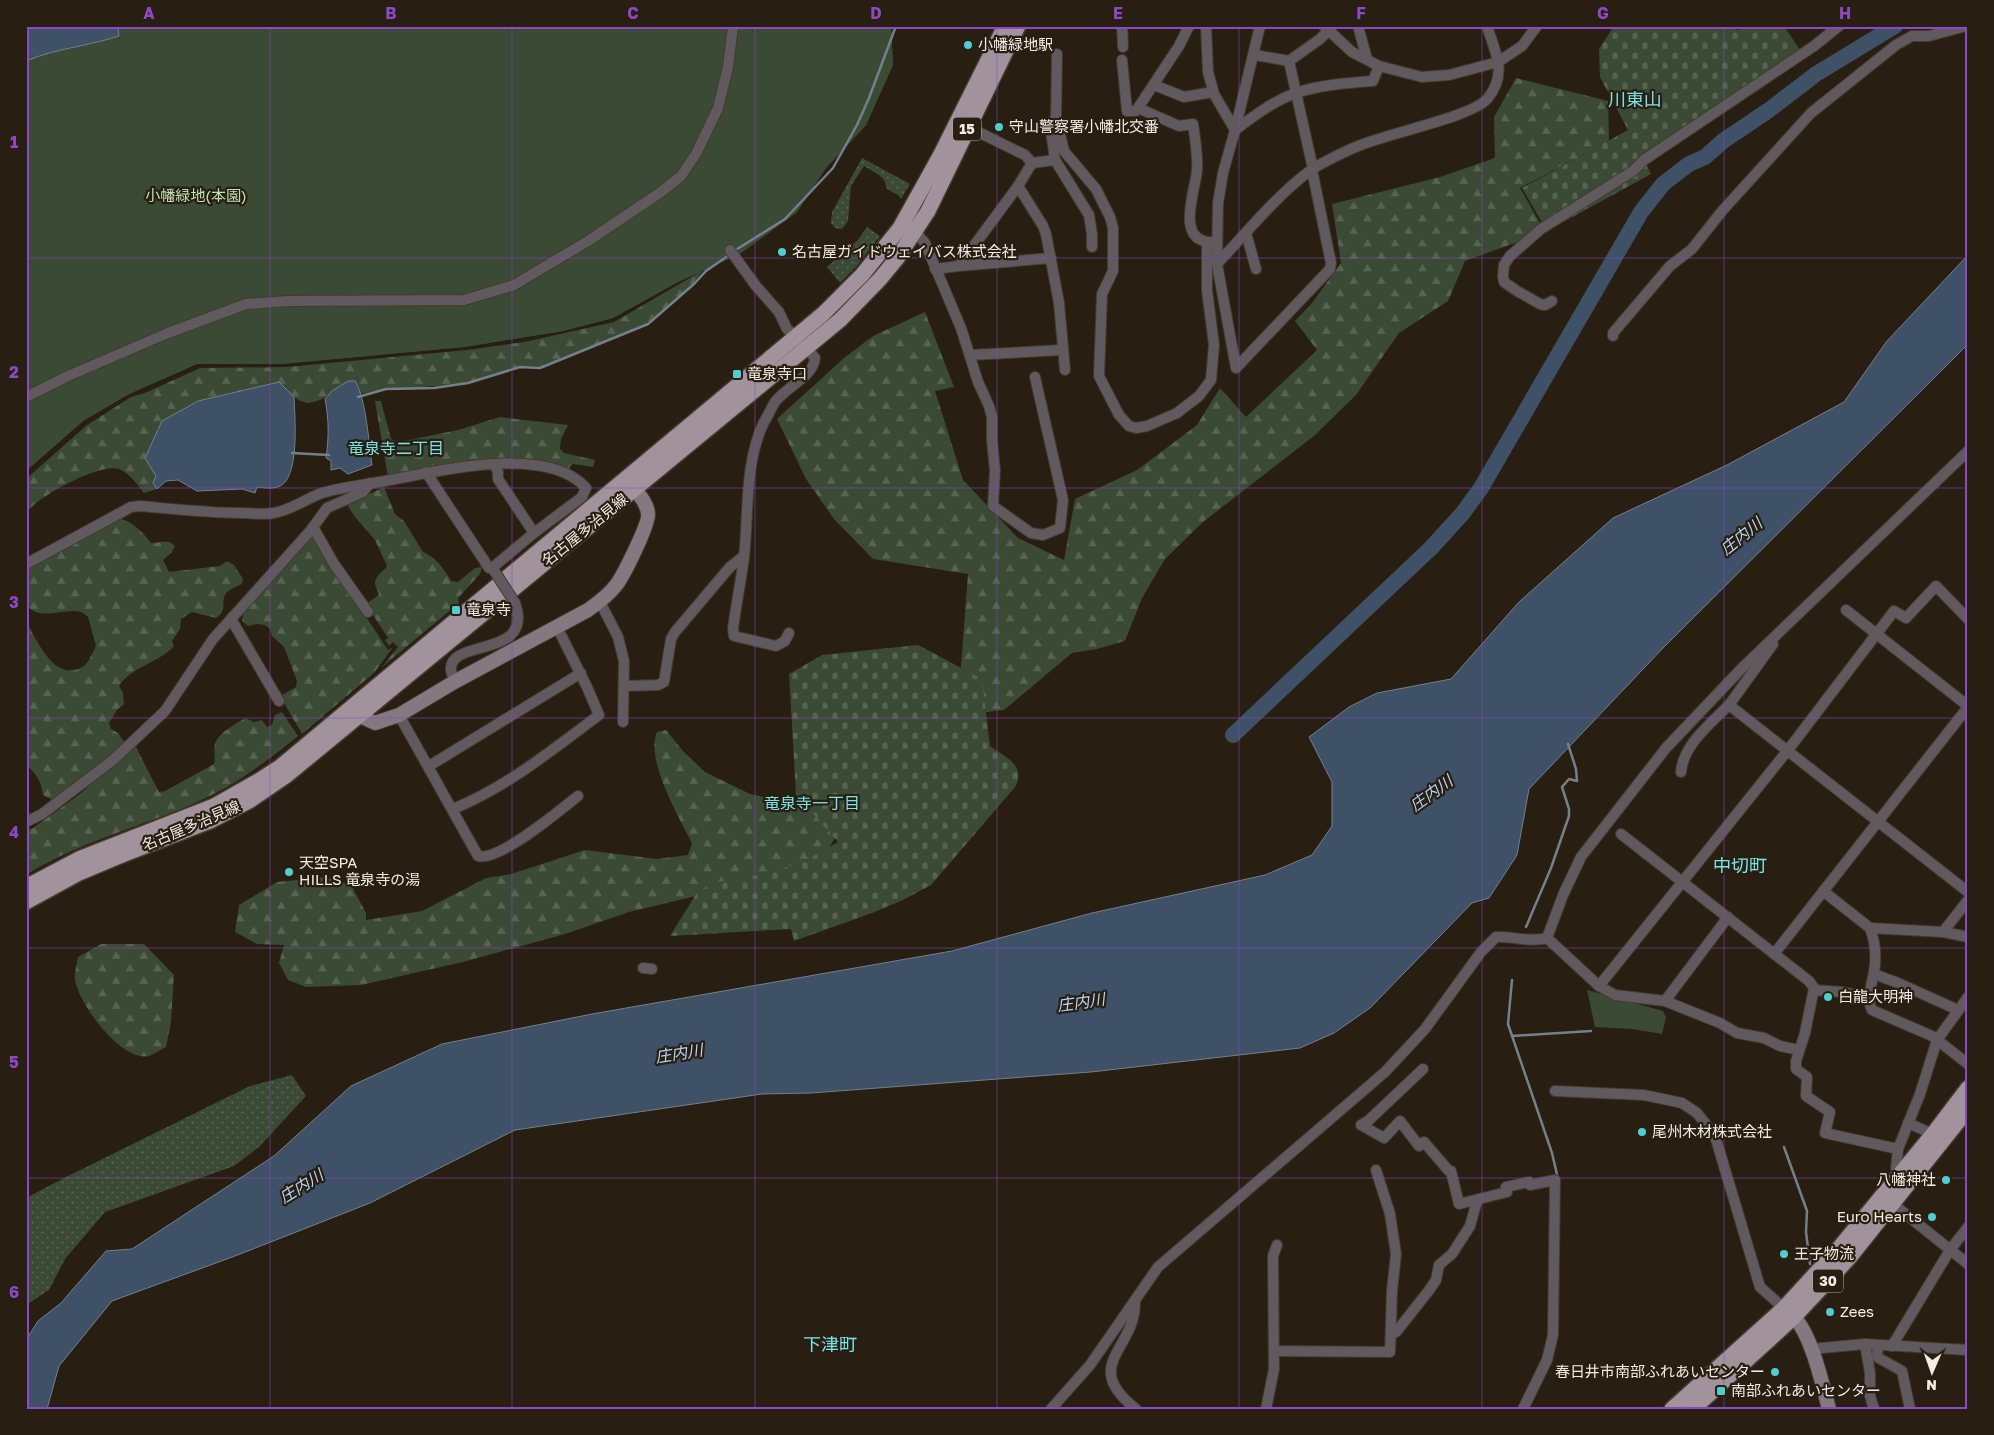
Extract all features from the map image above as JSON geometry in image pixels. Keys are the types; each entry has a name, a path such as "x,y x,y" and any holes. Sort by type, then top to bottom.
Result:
{"main road":[{"name":"名古屋多治見線","path":"26,887 81,858 214,806 272,772 837,301 862,275 912,232 944,148 1005,26"},
{"name":"名古屋多治見線","path":"26,902 79,873 210,821 249,801 288,776 840,320 873,286 928,211 1018,26"},
{"name":"30","path":"1692,1409 1789,1312 1968,1088"},
{"name":"30","path":"1672,1409 1789,1312 1849,1258 1968,1109"}],"street":[{"path":"26,397 68,376 168,333 246,304 288,301 464,300 514,285 588,241 661,192 681,176 696,154 720,101 728,67 733,26"},
{"path":"1122,26 1123,48"},
{"path":"1122,60 1127,111 1136,111 1179,46 1189,26"},
{"path":"1206,26 1208,72 1213,92 1235,130"},
{"path":"1057,54 1056,118 1064,152 1096,189 1112,223 1113,271 1102,294 1099,376 1119,416 1129,426 1136,428 1147,426 1177,413 1199,396 1211,380 1214,345 1207,290 1212,242 1223,173 1255,55 1260,26"},
{"path":"1358,26 1367,59"},
{"path":"1218,264 1296,182 1312,170 1365,143 1480,106 1488,98 1497,83 1500,70 1487,26"},
{"path":"1255,55 1289,61 1320,39 1327,28 1352,52 1379,66 1422,77 1449,75 1498,62 1522,46 1536,26"},
{"path":"1552,301 1545,305 1540,304 1504,282 1502,276 1504,264 1510,256 1540,229 1633,171 1644,160 1814,46 1839,26"},
{"path":"1613,336 1613,332 1670,266 1692,249 1722,211 1812,113 1896,46 1912,36 1929,36 1966,26"},
{"path":"1212,242 1218,264 1236,368 1330,269 1331,263 1289,61"},
{"path":"1235,130 1261,111 1297,93 1325,86 1373,81 1379,66"},
{"path":"1154,86 1184,97 1213,92"},
{"path":"1138,108 1179,126 1193,124 1197,168 1190,224 1194,237 1201,241 1212,242"},
{"path":"1056,118 1050,123 1055,160 1089,215 1092,247"},
{"path":"968,127 1024,155 1032,163"},
{"path":"1032,163 1055,160"},
{"path":"960,266 1018,186 1032,163"},
{"path":"1018,186 1043,226 1059,304 1064,370"},
{"path":"912,232 935,269 961,328 992,417 995,470 993,506 1031,534 1043,535 1060,528 1063,500 1035,377"},
{"path":"1246,233 1256,269"},
{"path":"730,250 756,286 779,312 787,328 814,358 814,365 775,402 763,424 755,449 748,492 744,556 734,622 734,636 776,646 785,641 789,633"},
{"path":"935,269 1051,258"},
{"path":"970,355 1062,350"},
{"path":"1052,1409 1090,1365 1158,1267 1385,1072 1425,1029 1481,952 1496,936 1510,936 1537,942 1547,938 1563,896 1581,857 1666,748 1743,667 1968,451"},
{"path":"494,464 498,472 498,480 534,533"},
{"path":"26,564 131,507 140,506 215,513 273,513 296,506 322,493 426,472 494,464 528,465 550,469 579,480 586,488 582,497 534,533 493,570"},
{"path":"426,472 489,568 493,570 515,603 518,611 518,620 514,631 508,638 499,643 458,656 452,664 451,670 456,681"},
{"path":"360,716 375,723 399,715 456,681 600,602 617,585 649,516 646,505 636,490 623,481"},
{"path":"26,822 42,814 106,766 166,711 213,639 313,527 327,508 363,492 370,483"},
{"path":"313,527 334,564 368,612"},
{"path":"625,686 658,685 664,682 675,632 730,567 744,556"},
{"path":"1599,986 1788,750 1894,611 1906,618 1936,586 1968,619"},
{"path":"600,602 618,637 624,661 623,722"},
{"path":"1774,954 1968,706 1846,610"},
{"path":"231,619 279,701"},
{"path":"453,809 494,790 556,748 599,715 581,673 557,627"},
{"path":"1681,772 1682,763 1696,739 1729,705 1784,628"},
{"path":"428,766 581,673"},
{"path":"1729,705 1968,892"},
{"path":"399,715 478,856 484,857 498,852 525,836 578,796"},
{"path":"1621,834 1809,981 1814,990 1796,1069 1807,1076 1806,1096 1830,1112 1826,1133 1898,1149"},
{"path":"1823,892 1870,928 1943,932 1968,937"},
{"path":"1943,932 1968,900"},
{"path":"1664,1001 1728,917"},
{"path":"1870,928 1875,956 1870,1006 1878,1013 1937,1040 1968,1064"},
{"path":"1547,938 1599,986 1615,995 1664,1001 1720,1023 1737,1033 1764,1038 1780,1046 1799,1050"},
{"path":"1874,974 1958,1010"},
{"path":"1814,990 1870,997"},
{"path":"1901,1171 1896,1168 1898,1149 1920,1094 1937,1040 1968,997"},
{"path":"1423,1069 1369,1120 1367,1119 1361,1125 1384,1138 1400,1122 1419,1146 1424,1142 1451,1171 1459,1204 1478,1201 1507,1192 1506,1187 1529,1182 1530,1186 1555,1180 1553,1335 1547,1360 1523,1409"},
{"path":"1555,1091 1644,1095 1682,1103 1697,1113 1715,1136 1760,1287 1802,1325 1829,1409"},
{"path":"1908,1123 1926,1131"},
{"path":"1274,1351 1390,1352 1392,1291 1396,1254 1390,1214 1376,1170"},
{"path":"1391,1335 1397,1331 1436,1280 1439,1265 1452,1254 1470,1226 1478,1201"},
{"path":"1893,1204 1968,1264"},
{"path":"1892,1346 1950,1250 1968,1227"},
{"path":"1266,1409 1274,1369 1273,1256 1277,1245"},
{"path":"1135,1302 1132,1322 1113,1359 1111,1381 1117,1391 1136,1409"},
{"path":"1811,1350 1865,1344 1968,1350"},
{"path":"1865,1344 1870,1373 1870,1396 1874,1409"},
{"path":"1878,1344 1877,1357 1902,1372 1910,1409"}],"green space":[{"name":"小幡緑地(本園)","path":"26,26 891,26 893,65 866,125 826,168 797,212 741,253 678,282 613,318 563,331 464,347 281,364 197,364 129,394 83,421 26,471"},
{"path":"891,26 893,65 866,125 826,168 797,212 741,253 703,271 691,286 646,324 540,367 519,367 468,382 360,394 358,386 340,385 325,397 313,402 306,403 294,397 156,476 153,483 157,489 144,493 133,479 119,469 98,471 55,490 32,506 26,513 26,479 87,425 131,397 145,393 200,368 287,367 467,350 524,342 614,322 700,272 613,318 563,331 464,347 281,364 197,364 129,394 83,421 26,471 26,401"},
{"path":"1614,26 1726,26 1739,30 1745,26 1784,26 1800,50 1755,79 1758,90 1645,162 1651,174 1547,231 1522,188 1628,130 1600,77 1599,49"},
{"path":"1516,78 1608,101 1609,141 1520,188 1545,232 1465,261 1448,301 1399,333 1356,395 1314,436 1203,522 1165,559 1142,598 1125,641 1097,649 1072,653 1004,710 971,714 961,666 968,574 873,559 834,519 806,479 777,419 844,358 873,336 925,312 954,387 935,391 963,480 1018,538 1064,560 1075,499 1137,470 1197,425 1220,388 1246,417 1317,350 1295,321 1312,303 1341,263 1332,204 1440,177 1495,158 1494,117"},
{"path":"862,158 910,184 901,199 898,195 887,189 884,180 879,175 864,166 851,186 848,221 842,229 835,228 831,223 832,212"},
{"path":"867,227 880,236 856,267 840,283 827,267 857,241"},
{"path":"375,401 381,401 391,439 399,442 458,430 500,417 568,425 561,439 560,449 564,453 595,460 593,467 573,464 570,466 569,471 546,464 388,477"},
{"path":"384,487 395,514 404,521 423,552 436,560 451,581 458,582 475,568 482,567 480,574 458,598 459,603 381,668 398,647 393,642 389,646 385,640 388,638 366,604 379,595 375,580 387,566 375,540 348,506 350,503"},
{"path":"119,518 137,528 151,543 170,542 175,546 172,552 163,560 169,572 220,566 227,561 234,565 243,579 242,584 227,592 222,612 216,618 192,612 181,619 180,629 172,641 174,646 161,657 124,679 119,686 123,693 124,704 117,710 109,723 111,729 118,733 125,743 112,756 54,801 43,795 38,778 26,765 26,621 48,658 64,670 74,670 84,666 96,646 88,617 83,613 67,611 45,614 31,610 26,604 26,568"},
{"path":"312,535 388,650 393,647 374,673 302,734 280,696 296,687 297,681 284,647 272,636 270,629 265,625 248,626 242,621 244,609"},
{"path":"918,645 982,679 990,746 1008,758 1016,767 1018,778 1016,786 931,885 903,900 794,941 791,929 670,936 698,891 717,882 766,874 805,861 838,842 796,794 789,674 822,655"},
{"path":"282,712 298,736 237,781 193,804 72,851 26,875 26,830 33,828 80,794 132,748 136,747 159,792 165,791 214,764 214,746 220,736 232,726 245,718 254,722 262,720 267,727 272,725 275,715"},
{"path":"666,730 683,751 705,772 750,794 819,810 837,834 823,859 730,892 692,897 629,912 565,934 463,962 361,985 306,987 288,980 279,963 284,945 257,944 235,932 239,905 277,882 325,877 351,885 366,913 366,920 422,911 486,878 511,874 585,850 657,859 688,855 692,843 665,788 656,758 655,744 657,732"},
{"path":"101,944 144,944 174,975 171,1022 166,1047 149,1056 138,1055 126,1050 114,1041 93,1016 78,990 75,971 78,957"},
{"path":"1587,990 1663,1011 1666,1017 1662,1034 1632,1029 1595,1027"},
{"path":"292,1075 306,1096 259,1147 234,1166 105,1212 65,1259 49,1290 26,1303 26,1198 250,1086"}],"water":[{"path":"26,26 118,26 119,36 49,53 26,61"},
{"name":"庄内川","path":"1968,255 1968,344 1664,647 1529,789 1517,855 1489,898 1472,903 1370,1008 1334,1033 1300,1048 1091,1072 811,1093 762,1094 515,1130 370,1203 235,1256 112,1301 59,1366 47,1409 26,1409 26,1340 38,1321 61,1303 106,1251 132,1249 274,1156 351,1086 442,1044 592,1014 952,951 1092,913 1265,875 1312,855 1332,826 1332,782 1309,737 1349,707 1377,693 1451,679 1519,602 1613,518 1727,465 1844,402 1887,341"},
{"path":"348,381 355,381 362,398 372,465 348,474 340,468 331,470 331,461 326,458 328,428 325,399 332,391"},
{"path":"279,382 294,397 295,417 295,443 292,468 283,484 274,488 257,487 255,493 242,489 197,491 178,480 166,481 157,489 153,483 156,476 145,458 162,421 198,401"}],"waterway":[{"path":"734,251 785,219 833,168 857,125 869,98 896,26"},
{"path":"1233,735 1431,548 1462,514 1481,488 1641,212 1663,184 1689,164 1705,157 1723,141 1769,110 1816,74 1895,26"},
{"path":"358,397 386,389 434,388 468,383 520,367 540,368 648,324 694,284 706,271 729,255"},
{"path":"292,453 329,455"},
{"path":"1526,927 1551,868 1569,816 1569,809 1562,787 1569,779 1577,781 1576,769 1568,744"},
{"path":"1512,980 1508,1024 1552,1153 1558,1179"},
{"path":"1512,1036 1591,1031"},
{"path":"1784,1147 1807,1211 1806,1232 1810,1264"}],"place":[{"name":"小幡緑地駅","path":"968,45"},
{"name":"守山警察署小幡北交番","path":"999,127"},
{"name":"名古屋ガイドウェイバス株式会社","path":"782,252"},
{"name":"竜泉寺口","path":"737,374"},
{"name":"竜泉寺","path":"456,610"},
{"name":"天空SPA HILLS 竜泉寺の湯","path":"289,872"},
{"name":"白龍大明神","path":"1828,997"},
{"name":"尾州木材株式会社","path":"1642,1132"},
{"name":"八幡神社","path":"1946,1180"},
{"name":"Euro Hearts","path":"1932,1217"},
{"name":"王子物流","path":"1784,1254"},
{"name":"Zees","path":"1830,1312"},
{"name":"春日井市南部ふれあいセンター","path":"1775,1372"},
{"name":"南部ふれあいセンター","path":"1721,1391"}],"district":[{"name":"川東山","path":"1635,100"},
{"name":"竜泉寺二丁目","path":"396,448"},
{"name":"竜泉寺一丁目","path":"812,803"},
{"name":"中切町","path":"1740,866"},
{"name":"下津町","path":"830,1345"}]}
